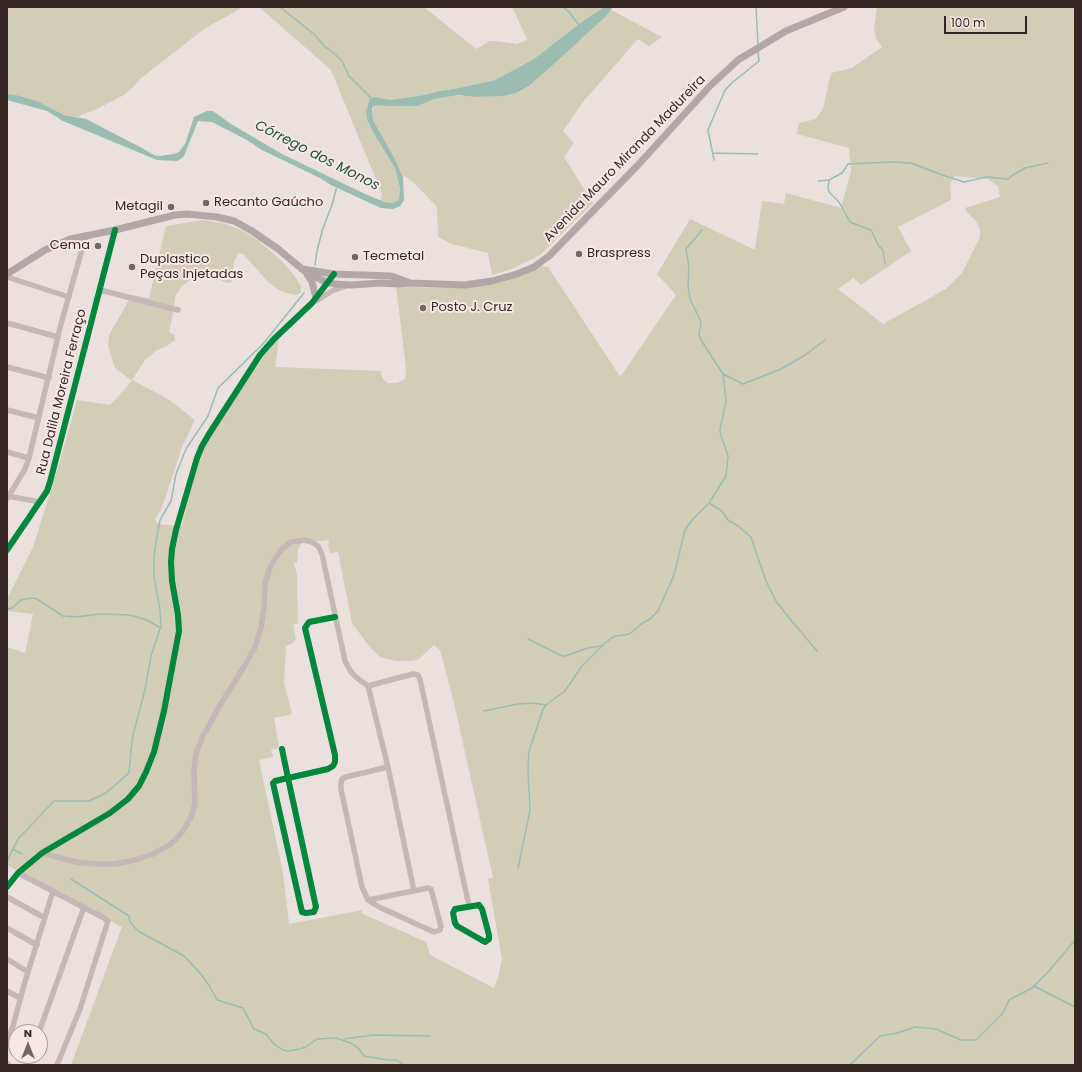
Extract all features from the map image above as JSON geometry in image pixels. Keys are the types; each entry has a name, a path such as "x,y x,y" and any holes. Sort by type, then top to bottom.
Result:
{"main road":[{"name":"Avenida Mauro Miranda Madureira","path":"7,275 57,244 70,239 188,214 217,217 234,221 252,231 304,271 329,282 352,284 410,283 465,285 492,281 517,274 534,267 549,256 638,165 710,86 738,60 786,31 844,7"},
{"name":"Avenida Mauro Miranda Madureira","path":"304,271 334,274 381,275 397,278 410,283"},
{"path":"304,271 312,282 314,300"}],"street":[{"name":"Rua Dalila Moreira Ferraço","path":"7,550 47,491 52,477 115,230"},
{"name":"Rua Dalila Moreira Ferraço","path":"8,497 25,469 29,458 58,337 86,235"},
{"path":"7,887 18,873 42,853 110,813 128,799 139,786 154,752 164,711 179,630 172,581 172,549 197,458 209,434 260,355 274,339 314,300 334,274"},
{"path":"7,275 69,297"},
{"path":"314,300 332,291 352,284"},
{"path":"100,290 178,310"},
{"path":"7,323 58,337"},
{"path":"7,367 49,378"},
{"path":"7,410 39,418"},
{"path":"7,452 29,458"},
{"path":"8,497 40,502"},
{"path":"42,853 76,862 115,864 135,860 153,854 171,844 183,831 191,817 195,804 194,770 196,754 202,738 256,645 261,628 265,584 269,570 282,549 291,542 304,540 312,542 318,546 322,554 345,661 351,672 368,686 388,767 414,891"},
{"path":"282,749 288,778 316,907 314,912 302,912 273,783 275,781 288,778 328,769 333,766 335,762 335,755 305,628 309,622 335,617"},
{"path":"368,686 413,674 418,675 420,679 469,906"},
{"path":"368,900 428,888 433,891 441,926 440,930 434,932 379,907 368,900 362,888 345,811 341,783 342,779 346,777 388,767"},
{"path":"18,873 108,921 80,1009 57,1065"},
{"path":"14,1024 53,891"},
{"path":"7,897 45,918"},
{"path":"479,905 482,909 489,935 486,942 482,942 460,929 454,923 453,910 469,906 479,905"},
{"path":"42,1024 84,907"},
{"path":"7,928 37,945"},
{"path":"7,959 28,972"},
{"path":"7,991 20,998"}],"shaded area":[{"path":"7,7 243,7 204,29 140,79 124,95 79,117 64,115 37,101 7,94"},
{"path":"259,7 424,7 476,49 490,41 517,44 527,40 512,7 604,7 579,24 534,59 495,80 424,95 391,100 374,97 370,99 367,119 373,132 395,168 400,188 399,200 392,203 381,201 382,194 331,70"},
{"path":"604,7 613,7 605,17 555,63 529,86 516,93 504,96 474,97 459,95 434,99 418,106 374,105 372,108 373,120 396,161 403,177 404,200 400,206 393,209 381,208 331,185 320,178 262,150 247,140 212,122 198,121 182,158 177,161 157,160 63,121 47,111 7,100 7,94 16,95 37,101 64,115 86,119 154,155 159,156 179,152 185,144 194,117 207,111 213,111 231,124 282,154 363,193 384,202 392,203 399,200 400,188 395,168 373,132 367,119 366,111 370,99 374,97 391,100 424,95 495,80 534,59 579,24"},
{"path":"877,7 1075,7 1075,1065 71,1065 122,927 7,865 7,647 25,653 33,614 7,611 7,599 33,547 58,468 77,400 110,405 132,381 115,368 108,346 109,335 132,295 149,298 166,226 203,220 226,224 245,232 259,241 283,262 301,286 301,293 295,295 283,292 268,282 243,254 239,253 234,261 231,283 227,283 213,277 200,276 181,287 175,297 169,332 174,335 175,340 167,346 157,350 145,360 132,380 168,399 195,420 182,447 166,496 155,520 158,524 182,526 196,468 210,436 228,407 275,341 279,338 275,367 380,371 383,379 388,383 397,383 405,379 406,368 396,287 465,288 539,266 548,267 621,376 676,295 657,274 690,219 755,250 762,201 784,204 786,193 841,208 851,171 849,148 797,134 799,123 816,119 823,108 831,73 852,68 882,47 876,38 874,30","holes":["954,176 988,179 998,186 1000,197 965,208 976,221 980,229 980,237 962,273 946,289 883,324 838,289 853,278 861,285 911,251 898,227 951,200 950,185","329,540 328,545 330,553 338,552 352,623 369,646 380,657 396,661 410,661 419,659 434,645 440,650 454,703 493,878 488,879 502,959 494,988 430,955 426,942 361,913 363,910 289,924 283,873 259,760 273,757 271,750 279,748 274,718 292,714 284,683 286,646 292,644 296,639 293,625 298,623 297,575 294,563 297,563 298,550 302,543"]},
{"path":"611,10 662,37 649,46 638,39 583,102 563,131 574,143 564,157 593,203 540,255 512,269 492,275 488,253 452,244 438,237 437,207 417,186 407,177 403,176 373,120 373,106 376,104 387,106 418,106 434,99 459,95 471,97 504,96 516,93 529,86"}],"waterway":[{"path":"280,7 315,35 325,47 342,61 349,76 371,98"},
{"path":"563,7 579,25"},
{"path":"756,7 758,45"},
{"path":"714,160 708,130 725,90 759,61 758,51"},
{"path":"713,153 758,154"},
{"path":"818,181 829,180 842,173 848,164 891,162 911,163 964,182 987,177 1008,179 1025,168 1048,163"},
{"path":"829,180 829,192 839,202 850,222 871,230 878,245 883,250 885,264"},
{"path":"315,265 323,228 332,205 337,186"},
{"path":"518,868 530,810 528,771 529,751 543,709 565,691 582,666 606,642 615,636 631,633 658,611 674,575 685,530 693,519 709,503 726,476 728,456 720,429 726,402 723,374 701,340 699,334 701,322 690,299 688,286 689,269 686,249 702,230"},
{"path":"7,861 18,839 54,801 89,801 106,793 129,773 133,735 145,690 151,656 161,626 160,610 154,576 156,542 160,520 171,501 176,474 186,449 208,416 218,388 263,344 304,293"},
{"path":"723,374 743,384 781,369 805,355 825,340"},
{"path":"709,503 722,511 728,520 751,537 766,581 776,601 817,651"},
{"path":"7,609 12,608 21,600 31,598 37,599 63,616 76,617 100,614 130,615 147,620 161,628"},
{"path":"528,639 562,656 588,648 601,646"},
{"path":"484,711 518,704 532,703 546,705"},
{"path":"13,849 22,854"},
{"path":"71,879 129,916 130,922 138,931 184,956 201,974 217,1000 243,1008 254,1029 266,1034 274,1044 283,1050 288,1051 300,1049 306,1047 317,1039 336,1038 351,1043 358,1048 364,1056 397,1060 404,1065"},
{"path":"850,1065 880,1036 897,1033 915,1027 936,1029 961,1040 977,1039 1003,1013 1009,1000 1032,988 1049,971 1075,940"},
{"path":"1034,986 1075,1007"},
{"path":"344,1039 373,1035 430,1036"}],"cycle path":[{"path":"7,550 47,491 115,230"},
{"path":"7,887 18,873 42,853 110,813 128,799 139,786 154,752 164,711 179,631 178,615 172,581 172,549 197,458 209,434 260,355 274,339 312,303 334,274"},
{"path":"282,749 288,778 316,907 314,912 302,912 273,783 275,781 288,778 328,769 333,766 335,762 335,755 305,628 309,622 335,617"},
{"path":"479,905 482,909 489,935 489,939 485,942 457,926 453,913 455,909 479,905"}],"place":[{"name":"Recanto Gaúcho","path":"206,203"},
{"name":"Metagil","path":"171,207"},
{"name":"Cema","path":"98,246"},
{"name":"Braspress","path":"579,254"},
{"name":"Tecmetal","path":"355,257"},
{"name":"Duplastico Peças Injetadas","path":"132,267"},
{"name":"Posto J. Cruz","path":"423,308"}],"water label":[{"name":"Córrego dos Monos","path":"317,156"}]}
